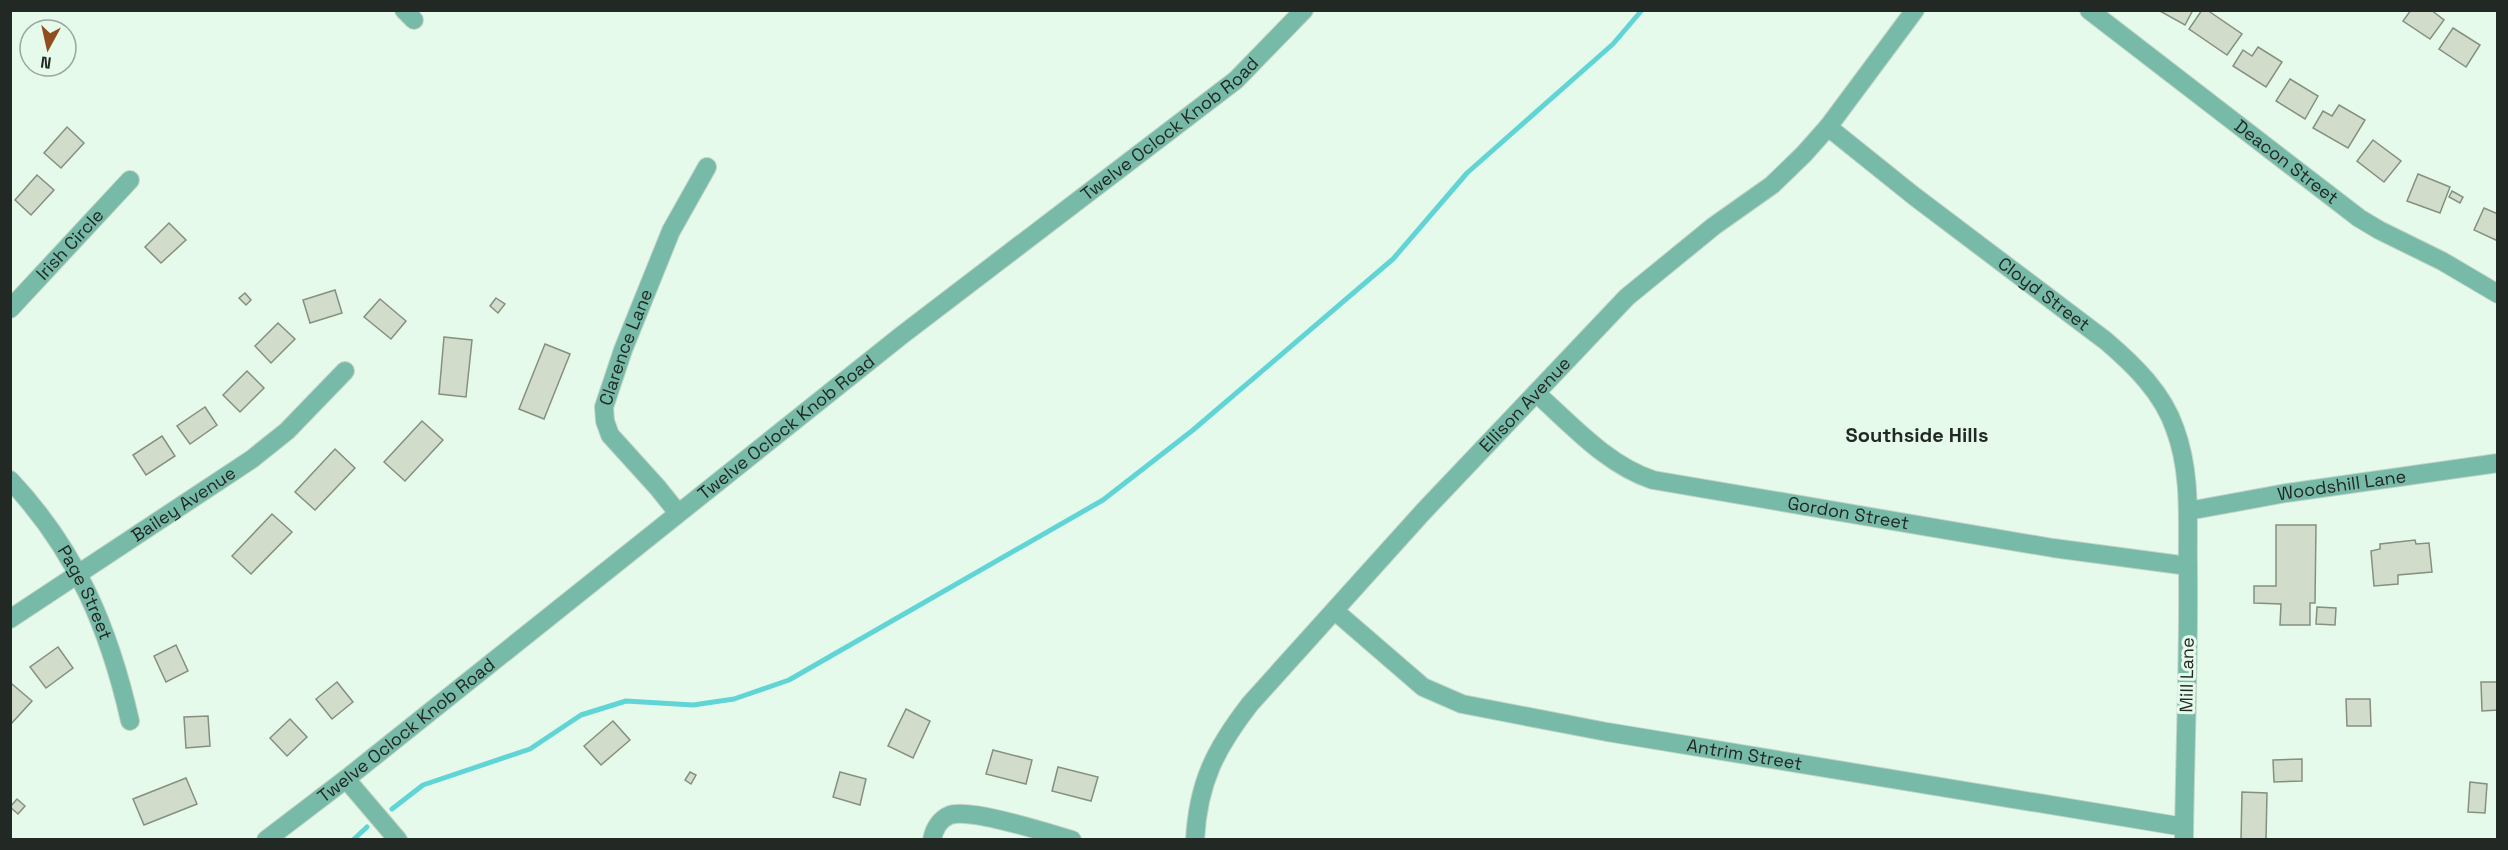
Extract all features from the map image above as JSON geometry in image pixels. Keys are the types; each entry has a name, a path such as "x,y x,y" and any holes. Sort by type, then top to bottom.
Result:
{"street":[{"name":"Twelve Oclock Knob Road","path":"266,840 346,779 910,328 1236,80 1304,10"},
{"name":"Ellison Avenue","path":"1195,840 1196,816 1202,787 1227,734 1250,704 1423,512 1627,297 1714,226 1772,185 1804,154 1828,127 1916,10"},
{"name":"Deacon Street","path":"2089,10 2359,218 2442,261 2498,294"},
{"name":"Cloyd Street","path":"1828,127 2127,359 2150,385 2165,407 2175,428 2187,477 2188,511"},
{"name":"Clarence Lane","path":"678,513 610,435 605,422 604,407 623,350 671,231 707,167"},
{"name":"Irish Circle","path":"10,309 130,180"},
{"name":"Bailey Avenue","path":"10,619 252,459 286,430 345,372"},
{"name":"Gordon Street","path":"1536,393 1616,463 1635,475 1653,480 2054,548 2188,566"},
{"name":"Woodshill Lane","path":"2188,511 2286,493 2498,463"},
{"name":"Page Street","path":"10,480 37,508 78,573 105,631 119,674 130,721"},
{"name":"Mill Lane","path":"2184,833 2188,511"},
{"name":"Antrim Street","path":"1335,611 1423,687 1462,704 1619,734 2184,833"},
{"path":"346,779 398,840"},
{"path":"932,840 933,831 941,820 951,815 962,814 995,819 1072,840"}],"building":[{"path":"2158,10 2193,10 2185,25"},
{"path":"2202,10 2207,10 2242,34 2227,55 2189,29"},
{"path":"2411,10 2431,10 2444,20 2430,39 2403,21"},
{"path":"2453,28 2480,45 2466,67 2439,49"},
{"path":"2258,47 2282,62 2266,87 2233,66 2243,50 2252,56"},
{"path":"2290,79 2318,96 2305,119 2276,101"},
{"path":"2339,105 2365,120 2348,148 2313,128 2323,111 2332,116"},
{"path":"67,127 84,143 61,168 44,153"},
{"path":"2373,140 2401,161 2384,182 2357,161"},
{"path":"2418,174 2450,187 2440,213 2407,201"},
{"path":"37,175 54,190 31,215 15,200"},
{"path":"2452,191 2463,197 2460,203 2449,197"},
{"path":"2484,208 2498,214 2498,241 2474,230"},
{"path":"169,223 186,240 161,263 145,247"},
{"path":"335,290 342,313 310,323 303,300"},
{"path":"245,293 251,300 246,305 239,298"},
{"path":"496,298 505,304 498,313 490,306"},
{"path":"380,299 406,321 391,339 364,317"},
{"path":"278,323 295,339 271,363 255,346"},
{"path":"444,337 472,340 466,397 439,394"},
{"path":"545,344 570,354 544,419 519,409"},
{"path":"247,371 264,388 240,412 223,395"},
{"path":"205,407 217,425 190,444 177,426"},
{"path":"422,421 443,440 405,481 384,462"},
{"path":"162,436 175,456 146,475 133,455"},
{"path":"335,449 355,468 315,510 295,492"},
{"path":"272,514 292,532 251,574 232,556"},
{"path":"2276,525 2316,525 2315,603 2310,603 2310,625 2280,625 2281,604 2254,603 2254,586 2276,586"},
{"path":"2415,540 2416,544 2429,543 2432,572 2398,575 2398,584 2374,586 2371,551 2380,549 2380,544"},
{"path":"2317,607 2336,608 2335,625 2316,624"},
{"path":"176,645 188,671 166,682 154,656"},
{"path":"58,647 73,668 46,688 30,667"},
{"path":"337,682 353,702 332,719 316,699"},
{"path":"2481,682 2498,682 2498,710 2482,711"},
{"path":"12,684 32,701 10,725 10,686"},
{"path":"2346,699 2370,699 2371,726 2347,726"},
{"path":"906,709 930,721 913,758 888,746"},
{"path":"208,716 210,746 186,748 184,717"},
{"path":"290,719 307,737 287,756 270,738"},
{"path":"613,721 630,740 601,765 584,746"},
{"path":"993,750 1032,760 1026,784 986,774"},
{"path":"2302,759 2302,781 2274,782 2273,760"},
{"path":"1058,767 1098,777 1091,801 1052,791"},
{"path":"690,772 696,775 691,784 685,780"},
{"path":"840,772 866,779 860,805 833,797"},
{"path":"186,778 197,804 144,825 133,799"},
{"path":"2470,782 2487,784 2485,813 2468,812"},
{"path":"2242,792 2267,793 2266,840 2241,840"},
{"path":"17,799 25,806 18,814 10,807"}],"waterway":[{"path":"392,809 423,785 530,749 581,715 626,701 693,705 734,699 789,680 1103,500 1193,430 1393,259 1467,173 1613,44 1642,10"},
{"path":"353,840 367,827"}],"district":[{"name":"Southside Hills","path":"1917,435"}]}
